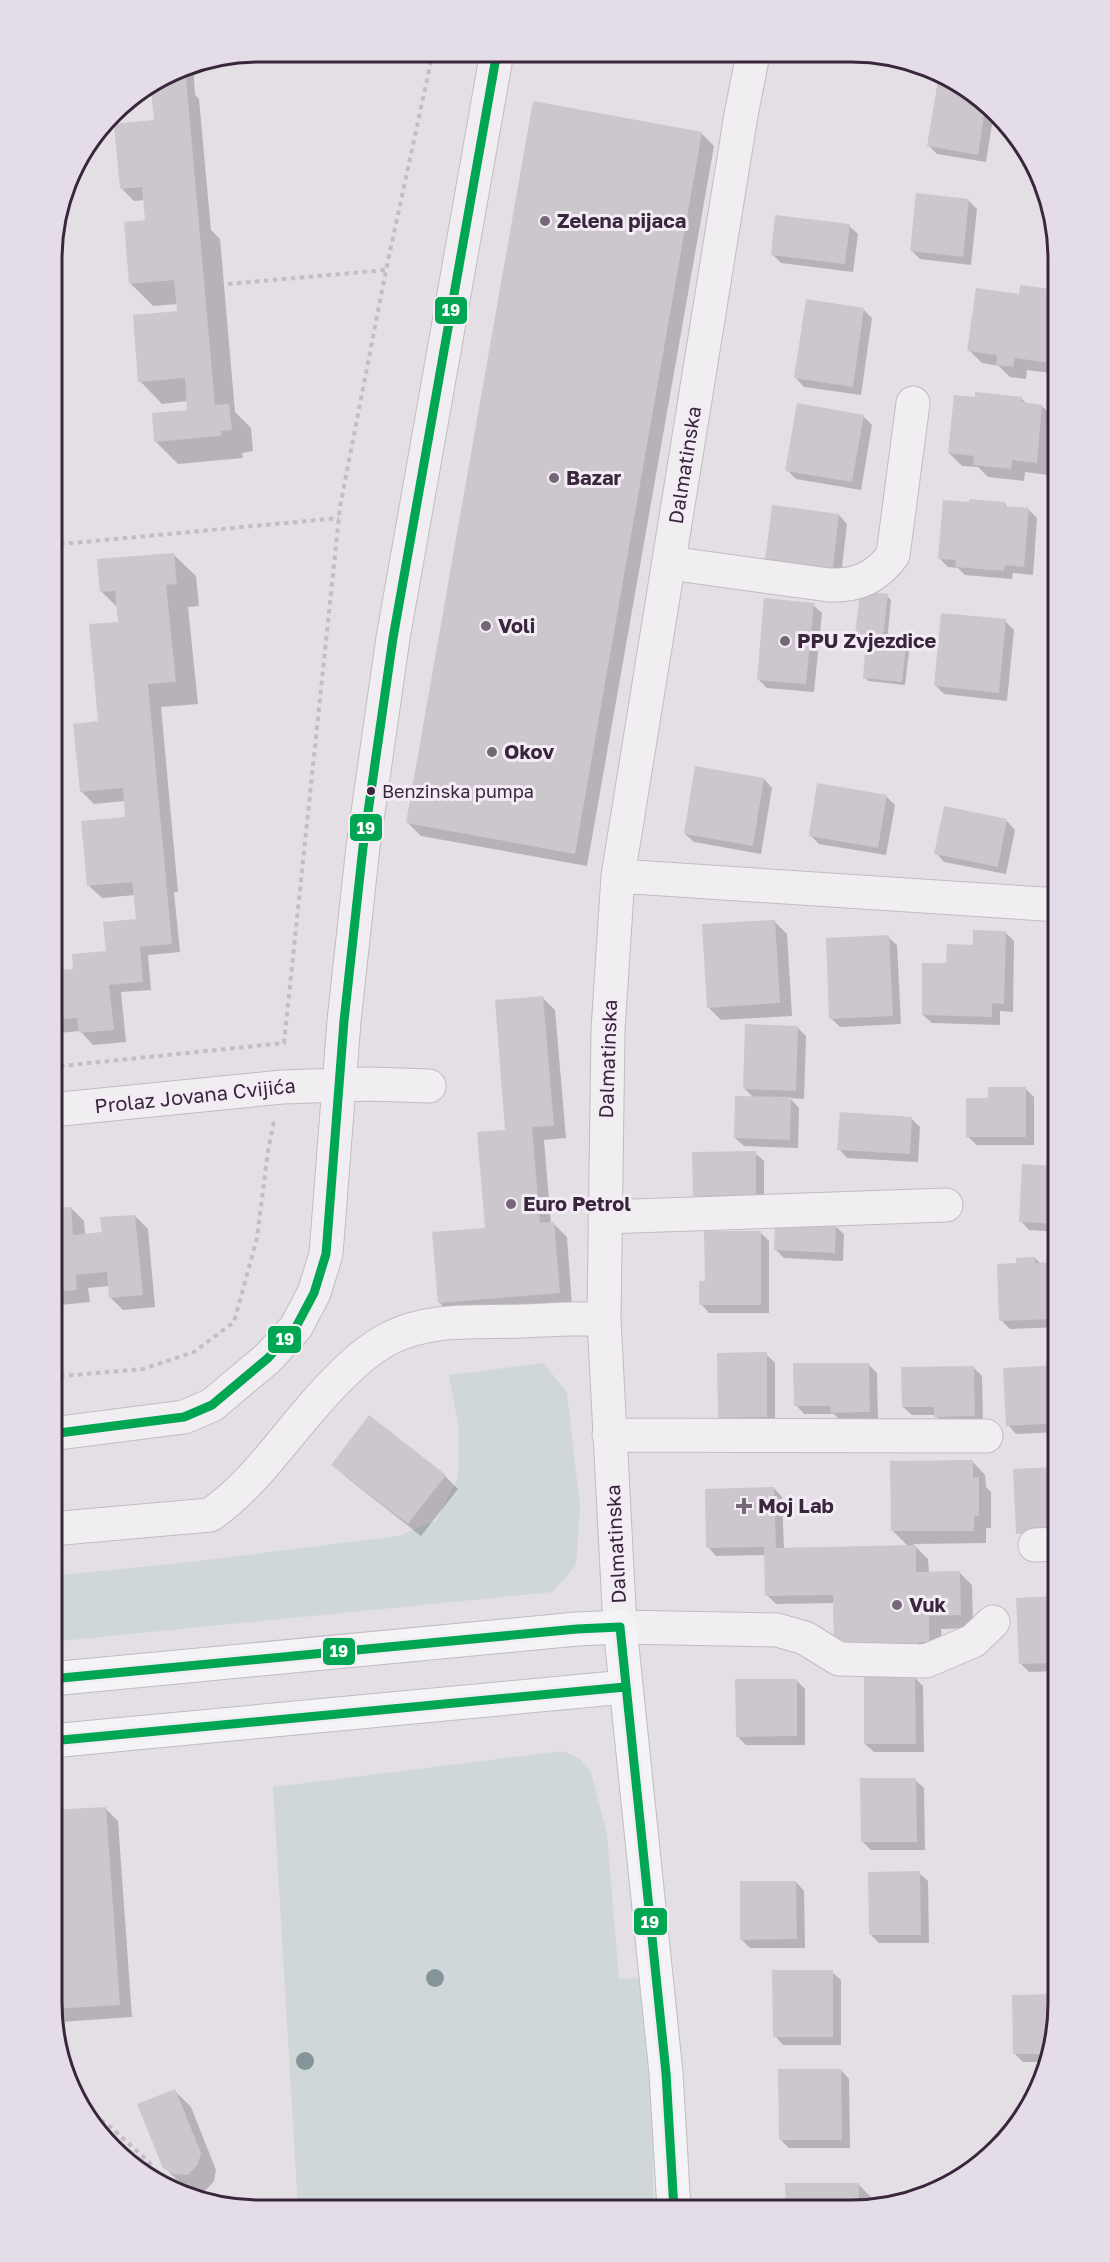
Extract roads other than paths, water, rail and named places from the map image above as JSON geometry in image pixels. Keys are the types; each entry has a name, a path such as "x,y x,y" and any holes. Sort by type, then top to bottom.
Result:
{"main road":[{"path":"62,1678 576,1629 620,1627"},
{"name":"Dalmatinska","path":"620,1627 666,2073 673,2200"},
{"path":"62,1740 625,1687"}],"street":[{"path":"62,1433 184,1417 213,1405 268,1358 296,1327 314,1293 326,1254 339,1084 363,847 393,638 495,62"},
{"name":"Dalmatinska","path":"620,1627 604,1318 608,1030 618,876 751,62"},
{"path":"669,563 829,585 844,586 873,577 894,555 912,403"},
{"path":"618,876 1048,903"},
{"name":"Prolaz Jovana Cvijića","path":"62,1109 282,1087 339,1084 429,1086"},
{"path":"605,1216 946,1205"},
{"path":"62,1528 210,1515 241,1490 313,1406 359,1360 387,1339 417,1328 452,1322 604,1318"},
{"path":"609,1435 986,1436"},
{"path":"620,1627 777,1630 805,1638 839,1659 926,1661 973,1641 993,1622"}],"place":[{"name":"Zelena pijaca","path":"545,221"},
{"name":"Bazar","path":"554,478"},
{"name":"Voli","path":"486,626"},
{"name":"PPU Zvjezdice","path":"785,641"},
{"name":"Okov","path":"492,752"},
{"name":"Benzinska pumpa","path":"371,791"},
{"name":"Euro Petrol","path":"511,1204"},
{"name":"Moj Lab","path":"744,1506"},
{"name":"Vuk","path":"897,1605"}]}
